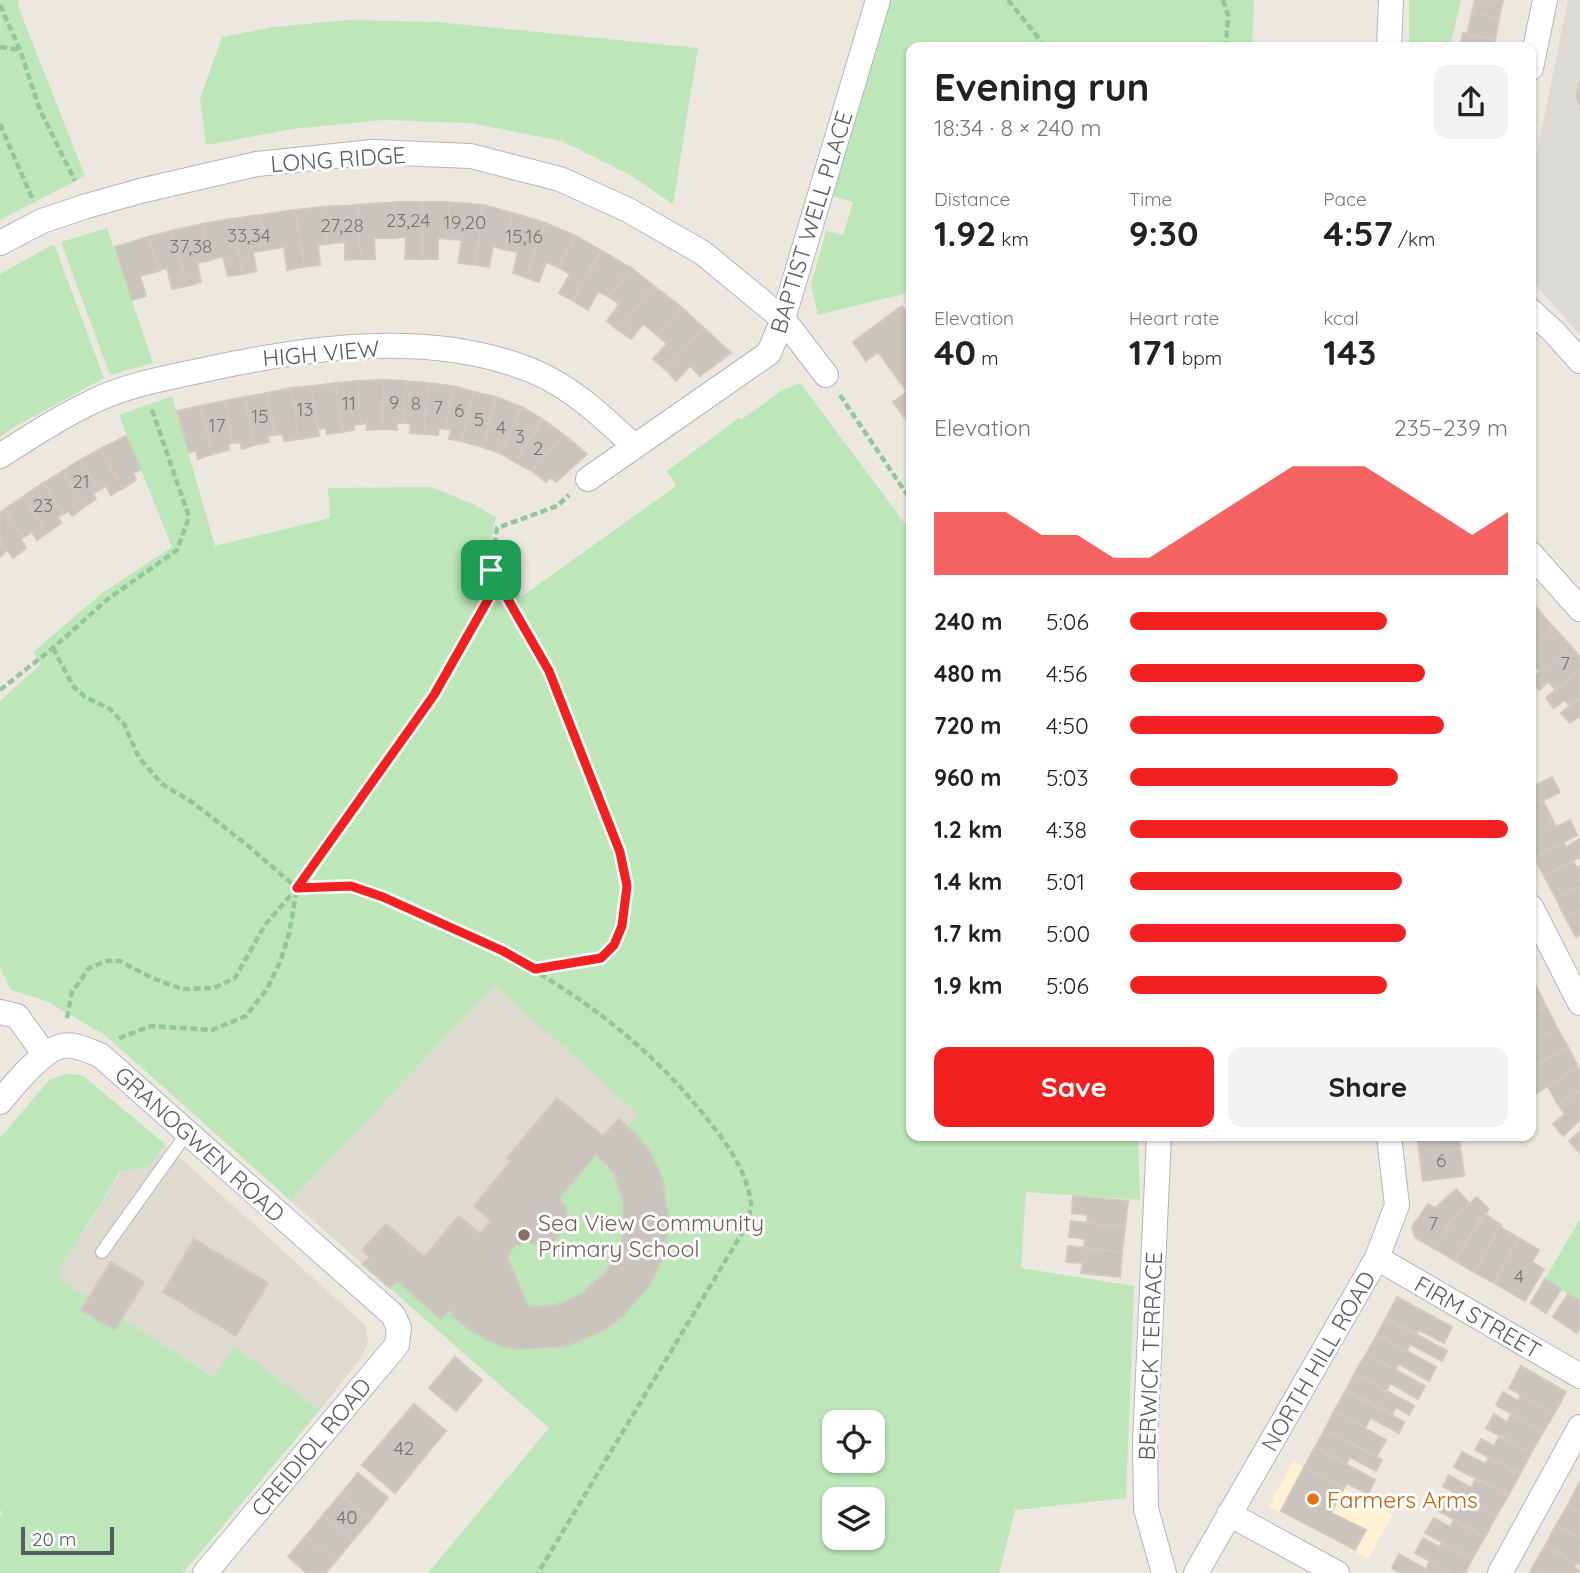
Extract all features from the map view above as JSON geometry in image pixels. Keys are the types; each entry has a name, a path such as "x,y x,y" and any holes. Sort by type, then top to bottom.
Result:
{"street":[{"name":"BAPTIST WELL PLACE","path":"588,479 769,353 783,319 878,0"},
{"path":"1390,42 1391,0"},
{"path":"1536,44 1545,0"},
{"name":"LONG RIDGE","path":"0,243 42,221 87,206 257,164 373,152 471,156 560,179 628,210 703,253 783,319 826,375"},
{"path":"1536,316 1580,361"},
{"name":"HIGH VIEW","path":"0,456 48,425 98,399 142,383 265,356 358,345 445,350 491,357 534,372 586,400 634,446"},
{"path":"1536,560 1580,610"},
{"path":"1536,917 1580,1003"},
{"path":"0,1012 17,1016 46,1055 0,1102"},
{"name":"GRANOGWEN ROAD","path":"46,1055 62,1046 80,1048 100,1055 393,1315"},
{"name":"BERWICK TERRACE","path":"1160,1141 1145,1442 1146,1509 1164,1573"},
{"name":"NORTH HILL ROAD","path":"1196,1573 1377,1258 1397,1205 1390,1141"},
{"name":"FIRM STREET","path":"1377,1258 1580,1376"},
{"name":"CREIDIOL ROAD","path":"205,1573 397,1345 399,1328 393,1315"},
{"path":"1500,1573 1580,1427"},
{"path":"1229,1514 1337,1573"}],"lane":[{"path":"102,1252 187,1133"}],"path":[{"path":"1008,0 1040,42"},
{"path":"1223,0 1228,15 1226,42"},
{"path":"0,5 20,50 40,110 87,206"},
{"path":"0,47 20,50"},
{"path":"0,124 42,221"},
{"path":"0,690 108,599 177,550 189,517 142,383"},
{"path":"852,411 906,493"},
{"path":"76,1023 67,1019 72,992 89,968 107,961 120,961 152,978 182,989 214,988 235,978 265,925 297,888 434,695 493,591 491,570 498,528 557,506 588,479"},
{"path":"491,570 549,671 620,852 627,886 622,926 614,945 601,958 535,969"},
{"path":"53,648 73,686 85,697 110,709 124,724 139,758 162,785 192,802 297,888 351,886 383,897 503,951 535,969 598,1011 639,1045 683,1090 740,1165 751,1206 742,1233 538,1573"},
{"path":"100,1055 122,1035 151,1026 212,1030 246,1016 267,989 280,962 289,934 297,888"}],"shaded area":[{"path":"1568,0 1580,0 1580,335 1536,285 1536,157"},
{"name":"Sea View Community Primary School","path":"494,985 743,1205 549,1428 291,1201"},
{"path":"165,1144 366,1326 368,1341 362,1356 320,1410 234,1348 215,1377 122,1319 115,1330 81,1310 89,1297 60,1280 59,1270 121,1172 149,1167"},
{"path":"1293,1461 1393,1515 1368,1559 1269,1506"}],"green space":[{"path":"0,0 19,0 18,6 85,176 0,220"},
{"path":"887,0 1254,0 1252,42 906,42 906,293 818,315 811,285 826,231 843,235 853,202 830,195"},
{"path":"1409,0 1461,0 1451,42 1409,42"},
{"path":"350,20 437,22 698,48 673,204 630,175 562,141 470,123 383,120 292,129 206,145 200,98 222,37 274,27"},
{"path":"107,228 153,363 110,375 61,242"},
{"path":"54,244 104,378 0,437 0,274"},
{"path":"800,383 906,525 906,1141 1138,1141 1140,1200 1026,1192 1021,1268 1134,1286 1126,1498 1015,1510 999,1573 428,1573 549,1428 390,1288 397,1281 453,1313 452,1316 476,1334 503,1346 538,1350 572,1344 603,1330 630,1308 651,1281 664,1250 668,1215 662,1180 627,1127 639,1114 494,985 291,1201 105,1035 46,1001 11,990 0,968 0,701 41,664 33,652 102,593 172,547 119,415 172,396 215,546 330,518 328,488 431,487 496,517 486,569 500,570 521,597 676,486 667,471 739,418 741,420 782,390"},
{"path":"65,1074 82,1075 165,1144 149,1167 120,1172 59,1270 60,1280 89,1297 82,1311 114,1330 122,1318 214,1377 234,1347 320,1410 183,1573 0,1573 0,1516 3,1513 0,1510 0,1138 49,1080"},
{"path":"596,1154 611,1172 620,1193 624,1214 623,1236 616,1256 604,1275 587,1291 566,1302 528,1307 507,1256 517,1243 525,1239 536,1244 546,1244 560,1236 566,1218 559,1198"},
{"path":"1580,1219 1580,1302 1545,1279"}],"building":[{"path":"1475,0 1503,0 1499,18 1472,13"},
{"path":"1472,13 1499,18 1495,40 1467,34"},
{"path":"1463,33 1495,40 1494,42 1461,42"},
{"path":"1580,81 1580,105 1576,96"},
{"path":"393,202 423,202 422,259 405,259 406,237 395,238"},
{"path":"393,202 395,238 374,238 375,259 361,259 357,205"},
{"path":"423,202 450,202 447,239 438,238 438,259 422,259"},
{"path":"450,202 483,205 475,265 458,263 462,240 447,239"},
{"path":"357,205 361,259 345,260 345,242 327,244 322,207"},
{"path":"483,205 513,213 505,250 493,246 489,267 475,265"},
{"path":"322,207 327,244 318,245 320,265 304,267 295,210"},
{"path":"295,210 304,267 287,270 284,247 266,250 260,215"},
{"path":"513,213 545,223 525,277 513,273 518,252 505,250"},
{"path":"260,215 266,250 253,252 256,271 243,274 231,219"},
{"path":"231,219 243,274 228,276 223,256 211,260 202,224"},
{"path":"545,223 576,236 558,267 546,262 539,282 525,277"},
{"path":"202,224 211,260 197,263 201,282 187,286 171,231"},
{"path":"171,231 187,286 172,289 167,268 158,271 148,237"},
{"path":"576,236 602,251 572,300 559,293 570,274 558,267"},
{"path":"148,237 158,271 140,276 146,296 132,300 115,247"},
{"path":"602,251 631,268 609,297 598,291 588,310 572,300"},
{"path":"631,268 654,286 618,330 607,321 619,304 609,297"},
{"path":"654,286 681,307 657,335 643,324 631,339 618,330"},
{"path":"902,306 906,312 906,391 878,352 866,361 853,342"},
{"path":"681,307 704,328 666,370 653,359 667,344 657,335"},
{"path":"704,328 731,353 700,376 690,366 676,381 666,370"},
{"path":"383,380 382,429 367,430 367,423 361,424 357,381"},
{"path":"383,380 406,381 404,423 397,423 397,430 382,429"},
{"path":"357,381 361,424 354,425 354,430 342,432 336,383"},
{"path":"406,381 428,383 424,434 410,433 411,424 404,423"},
{"path":"336,383 342,432 327,434 326,428 318,429 312,386"},
{"path":"428,383 453,386 446,429 439,428 438,435 424,434"},
{"path":"312,386 319,436 299,439 291,388"},
{"path":"453,386 474,392 461,441 449,439 451,430 446,429"},
{"path":"291,388 299,439 284,441 283,434 275,435 267,393"},
{"path":"474,392 496,397 483,447 461,441"},
{"path":"267,393 275,435 268,436 269,442 254,445 245,397"},
{"path":"906,393 906,420 893,402"},
{"path":"245,397 254,445 242,449 240,442 233,443 225,401"},
{"path":"496,397 522,407 500,453 483,447"},
{"path":"225,401 233,443 228,444 229,450 213,454 200,406"},
{"path":"200,406 213,454 198,459 196,450 189,453 177,411"},
{"path":"522,407 542,419 515,462 500,453"},
{"path":"542,419 564,435 532,471 515,462"},
{"path":"564,435 587,454 556,482 550,477 546,482 532,471"},
{"path":"126,436 141,469 133,473 136,480 123,488 100,449"},
{"path":"100,449 123,488 111,495 106,486 99,490 80,460"},
{"path":"80,460 99,490 93,494 96,499 84,507 63,471"},
{"path":"63,471 84,507 72,516 69,511 63,514 43,483"},
{"path":"43,483 63,514 58,517 61,523 47,533 24,496"},
{"path":"24,496 47,533 37,540 32,532 24,537 5,509"},
{"path":"5,509 24,537 21,539 26,548 13,558 0,540 0,513"},
{"path":"0,540 7,550 0,557"},
{"path":"1540,612 1554,628 1536,644 1536,615"},
{"path":"1554,628 1570,645 1540,672 1536,667 1536,644"},
{"path":"1570,645 1580,657 1580,669 1556,690 1548,682 1539,690 1536,686 1536,676"},
{"path":"1580,669 1580,697 1570,706 1564,700 1554,708 1546,698"},
{"path":"1580,697 1580,718 1579,716 1570,723 1561,713"},
{"path":"1552,777 1560,792 1536,804 1536,785"},
{"path":"1543,801 1553,821 1536,830 1536,804"},
{"path":"1570,820 1577,835 1536,856 1536,830 1553,821 1556,827"},
{"path":"1580,839 1580,857 1544,876 1536,856 1563,842 1566,847"},
{"path":"1573,861 1577,868 1580,866 1580,886 1556,898 1544,876"},
{"path":"1580,886 1580,909 1565,917 1556,898"},
{"path":"1580,909 1580,935 1576,937 1565,917"},
{"path":"1536,986 1546,1006 1536,1011"},
{"path":"1546,1006 1557,1028 1536,1038 1536,1011"},
{"path":"1557,1028 1568,1047 1537,1065 1536,1038"},
{"path":"1568,1047 1578,1067 1536,1093 1536,1065"},
{"path":"1578,1067 1580,1090 1558,1105 1548,1086"},
{"path":"1580,1090 1580,1120 1563,1136 1553,1124 1565,1114 1558,1105"},
{"path":"557,1098 603,1136 619,1119 651,1154 662,1178 669,1221 660,1264 650,1284 623,1316 606,1329 567,1346 521,1349 502,1346 470,1330 448,1310 441,1319 397,1281 390,1288 362,1264 370,1257 362,1250 386,1224 424,1257 459,1216 480,1234 491,1221 474,1206 511,1161 507,1158","holes":["596,1154 616,1178 624,1204 623,1237 615,1258 606,1272 582,1294 556,1305 528,1307 507,1256 517,1243 520,1245 525,1239 534,1245 544,1246 555,1240 564,1230 568,1218 566,1208 559,1198"]},
{"path":"1580,1131 1580,1153 1569,1141"},
{"path":"1459,1141 1464,1176 1423,1181 1418,1143"},
{"path":"1456,1189 1470,1204 1454,1218 1435,1249 1415,1237 1412,1227 1428,1204 1435,1208"},
{"path":"1073,1196 1128,1201 1125,1227 1087,1223 1088,1215 1072,1213"},
{"path":"1477,1197 1489,1209 1454,1260 1435,1249 1454,1218"},
{"path":"1485,1214 1501,1225 1474,1272 1454,1260"},
{"path":"1071,1221 1125,1227 1122,1252 1084,1248 1085,1239 1069,1237"},
{"path":"1500,1227 1519,1238 1494,1283 1474,1272"},
{"path":"1519,1238 1539,1250 1532,1262 1544,1269 1525,1301 1494,1283"},
{"path":"194,1239 268,1283 236,1336 163,1292"},
{"path":"1068,1246 1122,1252 1120,1277 1081,1273 1083,1263 1066,1262"},
{"path":"111,1262 144,1282 115,1330 81,1310"},
{"path":"1545,1279 1561,1289 1546,1313 1531,1303"},
{"path":"1568,1294 1580,1302 1580,1327 1577,1333 1553,1317"},
{"path":"1397,1297 1452,1327 1444,1343 1419,1330 1416,1334 1386,1318"},
{"path":"1386,1318 1447,1351 1442,1361 1410,1344 1407,1351 1377,1335"},
{"path":"1377,1335 1436,1367 1429,1381 1399,1364 1396,1370 1366,1354"},
{"path":"1366,1354 1425,1386 1418,1399 1390,1383 1386,1391 1355,1373"},
{"path":"455,1357 482,1380 456,1411 429,1388"},
{"path":"1521,1366 1566,1392 1554,1414 1509,1388"},
{"path":"1355,1373 1414,1406 1409,1415 1395,1407 1392,1415 1346,1390"},
{"path":"1346,1390 1404,1422 1399,1433 1371,1418 1365,1428 1334,1411"},
{"path":"1503,1392 1518,1401 1521,1395 1554,1414 1543,1432 1496,1405"},
{"path":"414,1404 446,1431 395,1493 362,1465"},
{"path":"1334,1411 1386,1440 1376,1457 1325,1429"},
{"path":"1494,1414 1507,1422 1512,1414 1543,1432 1531,1453 1486,1428"},
{"path":"1325,1429 1382,1460 1376,1471 1350,1457 1346,1464 1315,1447"},
{"path":"1500,1436 1531,1453 1520,1474 1475,1450 1481,1439 1494,1446"},
{"path":"1315,1447 1375,1480 1368,1494 1347,1483 1344,1488 1304,1467"},
{"path":"1462,1452 1485,1464 1489,1457 1520,1474 1508,1496 1454,1467"},
{"name":"Farmers Arms","path":"1304,1467 1344,1488 1331,1513 1366,1530 1355,1550 1281,1511"},
{"path":"358,1473 388,1498 371,1519 341,1494"},
{"path":"1449,1475 1471,1488 1476,1478 1508,1496 1496,1516 1443,1486"},
{"path":"1580,1484 1580,1512 1568,1505"},
{"path":"341,1494 371,1519 353,1540 323,1515"},
{"path":"1446,1497 1461,1505 1465,1498 1496,1516 1485,1537 1439,1511"},
{"path":"1568,1505 1580,1512 1580,1538 1556,1525"},
{"path":"323,1515 353,1540 336,1561 306,1536"},
{"path":"1434,1518 1450,1527 1454,1520 1485,1537 1472,1559 1425,1533"},
{"path":"1556,1525 1580,1538 1580,1565 1545,1546"},
{"path":"306,1536 336,1561 325,1573 307,1573 288,1557"},
{"path":"1423,1538 1439,1547 1442,1542 1472,1559 1465,1573 1452,1573 1415,1553"},
{"path":"1545,1546 1576,1563 1574,1567 1580,1573 1546,1573 1533,1566"},
{"path":"1399,1554 1426,1569 1430,1561 1452,1573 1400,1573 1392,1568"},
{"path":"1533,1566 1546,1573 1530,1573"}],"place":[{"name":"Sea View Community Primary School","path":"524,1235"},
{"name":"Farmers Arms","path":"1313,1499"}],"route":[{"path":"491,570 549,671 620,852 627,886 622,926 614,945 601,958 535,969 426,914 351,886 297,888 434,695 493,591 491,570"}]}
